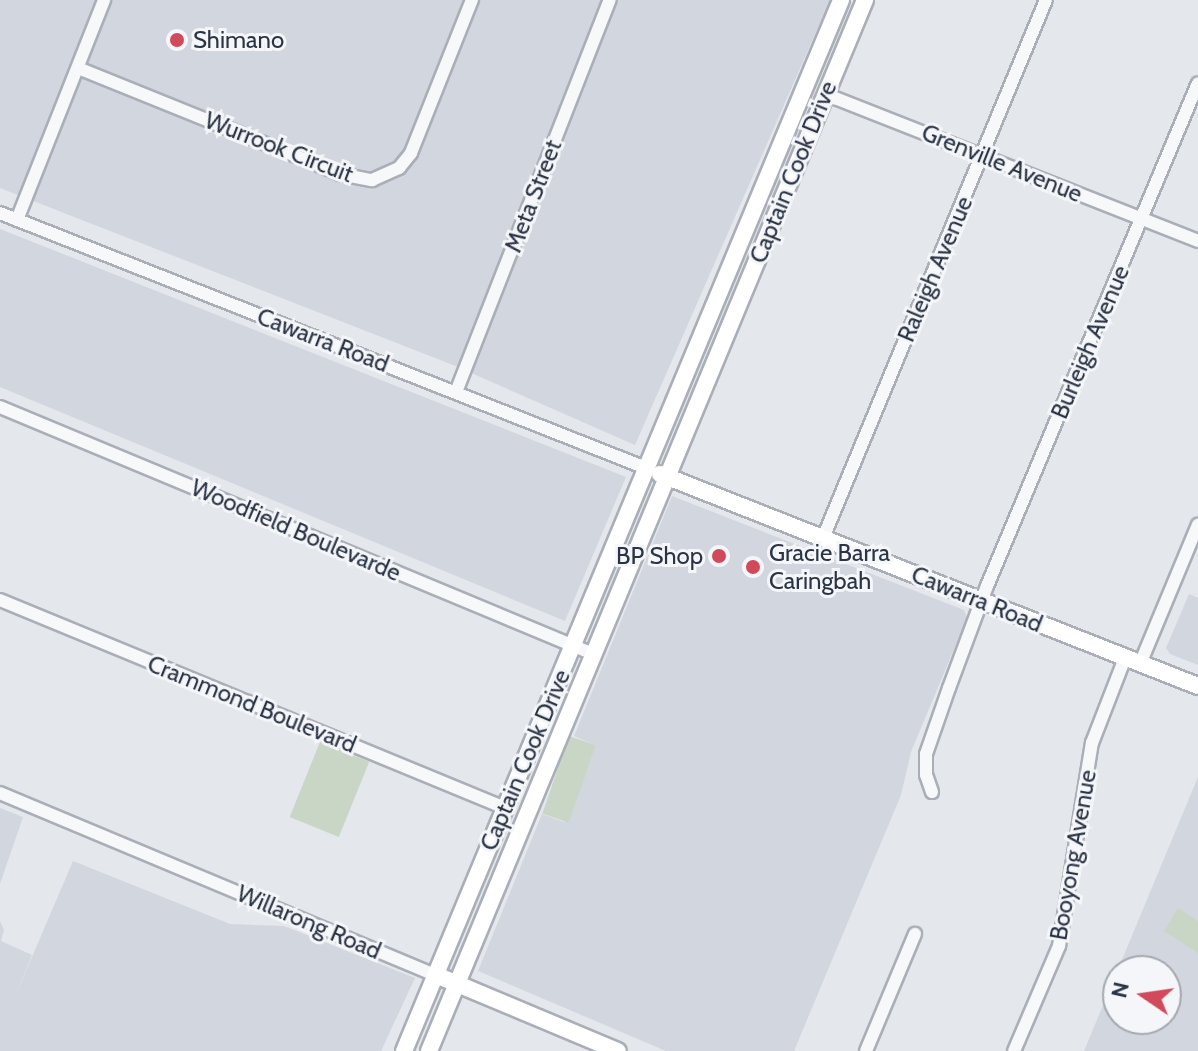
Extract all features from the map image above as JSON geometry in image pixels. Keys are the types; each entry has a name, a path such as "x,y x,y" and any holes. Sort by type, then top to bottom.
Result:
{"main road":[{"name":"Captain Cook Drive","path":"404,1051 841,0"},
{"name":"Captain Cook Drive","path":"429,1051 865,0"},
{"name":"Grenville Avenue","path":"805,88 825,94"},
{"path":"646,468 668,477"},
{"name":"Cawarra Road","path":"668,477 1198,686"},
{"name":"Willarong Road","path":"436,975 618,1051"}],"street":[{"path":"17,220 104,0"},
{"name":"Wurrook Circuit","path":"78,68 340,174 372,180 399,168 411,153 472,0"},
{"name":"Meta Street","path":"456,392 610,0"},
{"name":"Raleigh Avenue","path":"823,538 1046,0"},
{"name":"Burleigh Avenue","path":"932,792 926,775 926,754 982,601 1198,83"},
{"name":"Grenville Avenue","path":"825,94 1198,241"},
{"name":"Cawarra Road","path":"0,213 646,468"},
{"name":"Woodfield Boulevarde","path":"0,407 593,654"},
{"name":"Booyong Avenue","path":"1014,1051 1059,946 1092,743 1198,525"},
{"name":"Crammond Boulevard","path":"0,600 505,808"},
{"name":"Willarong Road","path":"0,793 436,975"},
{"path":"866,1051 915,934"}],"shaded area":[{"path":"0,0 830,0 635,445 453,365 0,188"},
{"path":"0,229 626,477 565,621 0,387"},
{"path":"672,496 964,610 967,618 911,752 901,795 794,1051 666,1051 478,971 542,814 564,822 595,745 574,736"},
{"path":"1189,594 1198,598 1198,665 1170,654 1166,648"},
{"path":"1198,777 1198,1051 1084,1051 1102,1008 1102,1035 1182,1035 1182,955 1124,955"},
{"path":"0,808 23,817 0,884"},
{"path":"73,861 230,924 284,926 415,978 381,1051 0,1051 0,921 4,930 1,941 32,955 14,999"}],"green space":[{"path":"569,736 595,745 569,823 542,814"},
{"path":"320,742 369,762 339,837 290,817"},
{"path":"1178,908 1198,921 1198,953 1164,931"}],"place":[{"name":"Shimano","path":"177,40"},
{"name":"BP Shop","path":"719,556"},
{"name":"Gracie Barra Caringbah","path":"753,567"}]}
